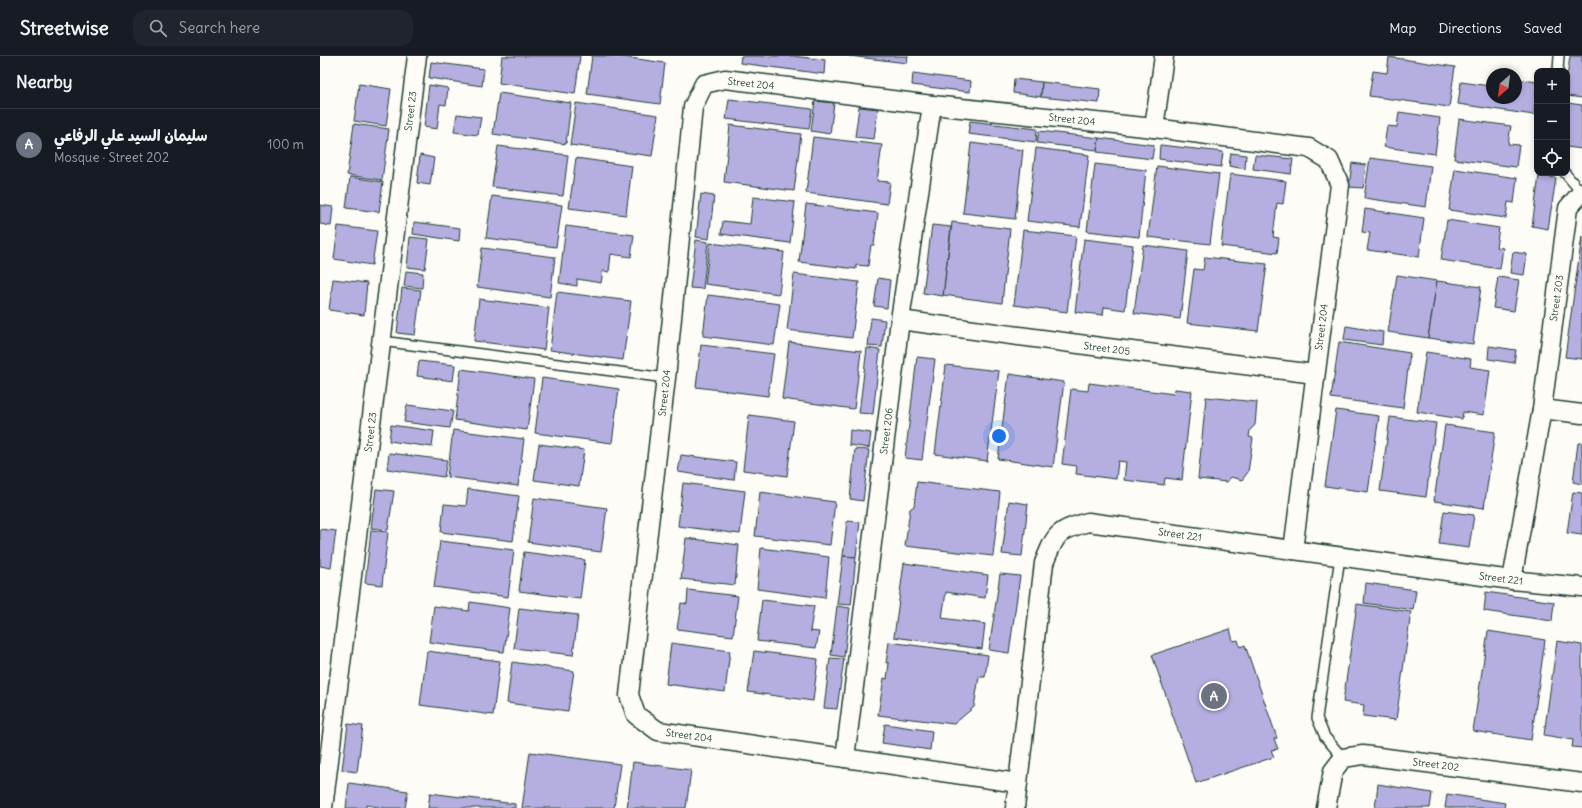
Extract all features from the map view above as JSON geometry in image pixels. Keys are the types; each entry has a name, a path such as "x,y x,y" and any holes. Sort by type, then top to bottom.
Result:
{"street":[{"name":"Street 23","path":"323,808 417,56"},
{"path":"1154,128 1164,56"},
{"name":"Street 204","path":"1018,783 658,731 636,715 629,695 666,378 693,107 704,84 724,79 932,105 1154,128 1309,148 1329,160 1340,185 1293,550"},
{"name":"Street 206","path":"845,758 900,320 932,105"},
{"name":"Street 203","path":"1512,580 1542,409 1568,208 1582,192"},
{"name":"Street 205","path":"900,320 1315,374"},
{"path":"1542,409 1582,414"},
{"name":"Street 221","path":"1015,808 1044,563 1053,539 1067,528 1088,522 1512,580 1582,587"},
{"name":"Street 202","path":"1343,758 1363,754 1582,783"},
{"path":"1326,808 1333,771 1343,758"}],"lane":[{"path":"1558,68 1559,56"},
{"path":"1568,176 1582,192"},
{"path":"381,341 666,378"},
{"path":"1340,557 1317,718 1325,738 1343,758"}],"building":[{"path":"502,56 580,56 575,94 499,83"},
{"path":"592,56 616,56 665,63 660,104 587,94"},
{"path":"741,56 793,56 825,60 824,74 740,63"},
{"path":"849,56 908,56 907,63"},
{"path":"1570,56 1582,56 1582,98 1570,96 1570,68 1568,68"},
{"path":"1389,57 1455,67 1449,107 1369,96 1373,71 1387,73"},
{"path":"431,62 484,69 482,86 429,78"},
{"path":"913,73 971,81 970,92 912,85"},
{"path":"1014,79 1042,82 1041,97 1013,93"},
{"path":"1522,80 1534,82 1534,115 1458,104 1461,82 1486,85 1486,104 1522,104"},
{"path":"1042,82 1100,89 1099,103 1041,97"},
{"path":"359,84 391,89 386,126 354,121"},
{"path":"429,85 448,88 446,105 440,104 437,129 424,127"},
{"path":"499,93 571,103 566,144 493,134"},
{"path":"729,99 812,109 809,129 726,119"},
{"path":"815,101 834,103 830,134 811,131"},
{"path":"576,103 658,115 652,156 570,145"},
{"path":"1570,103 1582,105 1582,149 1570,147"},
{"path":"859,107 878,109 874,139 855,137"},
{"path":"1399,112 1440,118 1435,154 1384,147 1387,126 1397,127"},
{"path":"457,114 481,117 478,135 454,132"},
{"path":"1459,119 1511,126 1508,144 1519,145 1516,167 1454,159"},
{"path":"970,121 1037,129 1036,142 968,134"},
{"path":"354,124 389,129 382,180 347,175"},
{"path":"730,125 801,134 794,191 724,182"},
{"path":"1039,131 1099,138 1097,150 1037,143"},
{"path":"813,137 882,145 877,181 890,182 887,204 806,193"},
{"path":"1099,138 1154,145 1152,159 1097,152"},
{"path":"971,143 1023,150 1015,219 963,213"},
{"path":"1160,145 1223,152 1221,167 1159,159"},
{"path":"498,146 568,155 563,196 492,187"},
{"path":"1036,148 1089,155 1080,227 1027,221"},
{"path":"1231,153 1246,155 1245,169 1229,166"},
{"path":"420,155 434,158 430,185 417,183"},
{"path":"1255,155 1293,159 1291,174 1253,169"},
{"path":"576,158 632,166 626,215 569,208"},
{"path":"1370,158 1431,166 1426,207 1364,198"},
{"path":"1352,163 1366,165 1363,188 1349,187"},
{"path":"1095,164 1146,170 1139,237 1087,231"},
{"path":"1157,166 1219,174 1210,244 1148,237"},
{"path":"1455,169 1517,178 1514,203 1508,202 1506,218 1449,210"},
{"path":"1230,174 1286,181 1283,204 1277,203 1273,237 1279,238 1277,253 1221,246"},
{"path":"1539,176 1556,178 1548,229 1532,226"},
{"path":"350,177 383,182 379,212 346,208"},
{"path":"701,194 714,196 709,239 696,237"},
{"path":"492,196 562,205 556,247 486,238"},
{"path":"753,197 795,202 790,243 721,234 723,221 750,224"},
{"path":"806,204 878,213 874,245 871,245 868,266 856,265 856,269 799,262"},
{"path":"320,205 333,207 331,226 320,224"},
{"path":"1365,209 1424,218 1419,257 1367,250 1370,233 1362,232"},
{"path":"1447,220 1499,228 1496,247 1503,248 1500,269 1441,260"},
{"path":"414,222 460,228 459,241 413,234"},
{"path":"952,222 1010,229 1002,303 943,295"},
{"path":"932,225 951,227 943,296 923,293"},
{"path":"338,226 377,231 372,265 334,259"},
{"path":"566,226 634,235 631,257 611,254 609,272 603,271 601,283 577,279 577,286 559,283"},
{"path":"1023,230 1076,236 1067,312 1014,305"},
{"path":"1582,236 1582,359 1565,357"},
{"path":"410,237 429,239 425,269 407,267"},
{"path":"1084,239 1133,245 1125,310 1104,307 1103,315 1075,312"},
{"path":"696,240 708,242 703,289 690,288"},
{"path":"710,243 784,252 779,294 705,284"},
{"path":"1143,245 1188,251 1180,319 1134,313"},
{"path":"482,248 555,257 550,297 477,287"},
{"path":"1513,252 1527,254 1524,275 1510,273"},
{"path":"1205,257 1267,264 1258,331 1187,323 1194,269 1203,270"},
{"path":"406,271 423,273 422,288 404,286"},
{"path":"794,274 859,282 852,338 787,330"},
{"path":"1397,275 1437,281 1428,338 1388,332"},
{"path":"1498,277 1519,280 1514,311 1493,308"},
{"path":"878,278 890,280 887,308 874,306"},
{"path":"333,279 367,283 364,315 329,310"},
{"path":"1437,281 1481,287 1473,344 1428,338"},
{"path":"402,288 421,290 415,335 397,333"},
{"path":"557,292 631,301 623,360 550,350"},
{"path":"708,295 780,304 774,345 703,336"},
{"path":"479,299 549,308 544,350 474,341"},
{"path":"871,318 885,320 882,347 868,346"},
{"path":"1346,326 1383,332 1382,345 1344,340"},
{"path":"789,342 861,351 854,409 782,399"},
{"path":"1339,342 1410,353 1403,408 1331,398"},
{"path":"701,345 774,354 768,396 696,387"},
{"path":"1489,346 1516,350 1514,363 1488,359"},
{"path":"867,348 880,350 873,414 859,413"},
{"path":"1426,352 1471,359 1470,367 1490,370 1484,415 1463,412 1462,419 1417,412"},
{"path":"917,357 935,359 922,460 905,458"},
{"path":"419,361 455,365 453,381 417,376"},
{"path":"946,365 999,371 987,461 935,454"},
{"path":"461,369 534,379 527,430 455,420"},
{"path":"1009,374 1064,382 1053,467 998,459"},
{"path":"542,378 619,389 612,443 535,433"},
{"path":"1089,383 1174,394 1175,389 1192,391 1182,480 1165,478 1164,485 1124,480 1126,462 1118,461 1116,479 1076,474 1077,466 1062,464 1071,389 1088,391"},
{"path":"1206,397 1257,402 1255,425 1250,430 1249,437 1253,438 1248,472 1242,480 1231,477 1227,482 1198,479"},
{"path":"407,405 453,411 450,428 404,422"},
{"path":"1336,410 1379,416 1368,492 1325,486"},
{"path":"749,415 794,421 787,476 743,470"},
{"path":"1390,417 1436,423 1426,497 1380,491"},
{"path":"391,425 434,431 432,447 389,441"},
{"path":"1445,425 1495,432 1484,508 1434,501"},
{"path":"453,430 524,439 518,486 447,477"},
{"path":"850,430 871,433 869,448 849,445"},
{"path":"1578,443 1582,443 1582,484 1573,482"},
{"path":"539,444 584,450 579,486 534,480"},
{"path":"855,449 869,450 863,501 850,499"},
{"path":"389,453 447,460 444,477 387,469"},
{"path":"681,455 736,462 734,480 678,472"},
{"path":"917,482 1000,492 993,556 905,546 910,509 914,506"},
{"path":"683,483 745,491 740,534 678,526"},
{"path":"376,489 394,491 388,530 371,528"},
{"path":"468,489 519,496 513,541 441,532 444,504 466,506"},
{"path":"760,492 835,502 830,545 755,536"},
{"path":"1573,492 1582,493 1582,535 1567,533"},
{"path":"534,498 607,508 601,552 528,542"},
{"path":"1009,501 1028,504 1022,556 1002,554"},
{"path":"1444,511 1474,515 1469,548 1439,544"},
{"path":"847,521 860,522 856,557 843,556"},
{"path":"320,529 336,531 331,568 320,566"},
{"path":"371,530 388,532 382,585 365,583"},
{"path":"686,538 739,545 735,585 681,579"},
{"path":"440,541 514,550 508,597 434,587"},
{"path":"761,548 829,557 825,598 757,589"},
{"path":"524,552 585,560 580,599 519,591"},
{"path":"843,556 856,557 851,605 837,604"},
{"path":"904,563 988,575 985,598 946,592 942,618 985,624 982,649 894,637"},
{"path":"1000,574 1020,576 1009,653 989,650"},
{"path":"1366,583 1416,590 1413,610 1364,603"},
{"path":"688,590 738,596 733,636 677,629 681,603 687,604"},
{"path":"1486,592 1554,602 1552,621 1484,611"},
{"path":"762,600 814,606 810,631 819,632 816,648 757,641"},
{"path":"470,602 510,608 504,652 429,642 434,606 469,611"},
{"path":"1357,604 1411,612 1396,720 1363,716 1364,705 1343,702"},
{"path":"837,606 850,608 844,657 831,655"},
{"path":"519,608 578,615 573,655 514,648"},
{"path":"1230,629 1233,641 1238,640 1240,647 1245,645 1277,738 1274,739 1278,749 1271,750 1274,757 1196,783 1152,655"},
{"path":"1488,631 1545,640 1531,740 1473,731"},
{"path":"1557,641 1582,645 1582,748 1572,747 1573,740 1544,735"},
{"path":"889,642 988,655 985,677 979,677 974,707 954,724 878,715 884,678 887,679 889,663 886,663"},
{"path":"671,643 730,651 725,692 666,684"},
{"path":"427,651 500,661 493,715 420,705"},
{"path":"754,651 818,659 813,701 748,692"},
{"path":"830,658 844,659 837,709 824,708"},
{"path":"512,662 574,671 568,711 507,703"},
{"path":"348,724 363,726 357,772 342,770"},
{"path":"885,724 932,731 930,750 882,743"},
{"path":"530,752 620,764 614,808 522,808"},
{"path":"633,762 691,770 686,808 627,808"},
{"path":"349,783 408,791 405,808 385,808 366,805 366,808 346,808"},
{"path":"1378,784 1432,793 1430,808 1375,808"},
{"path":"430,793 515,804 515,808 428,808"},
{"path":"1447,794 1505,803 1504,808 1445,808"}],"place":[{"name":"سليمان السيد علي الرفاعي","path":"1214,696"}]}
